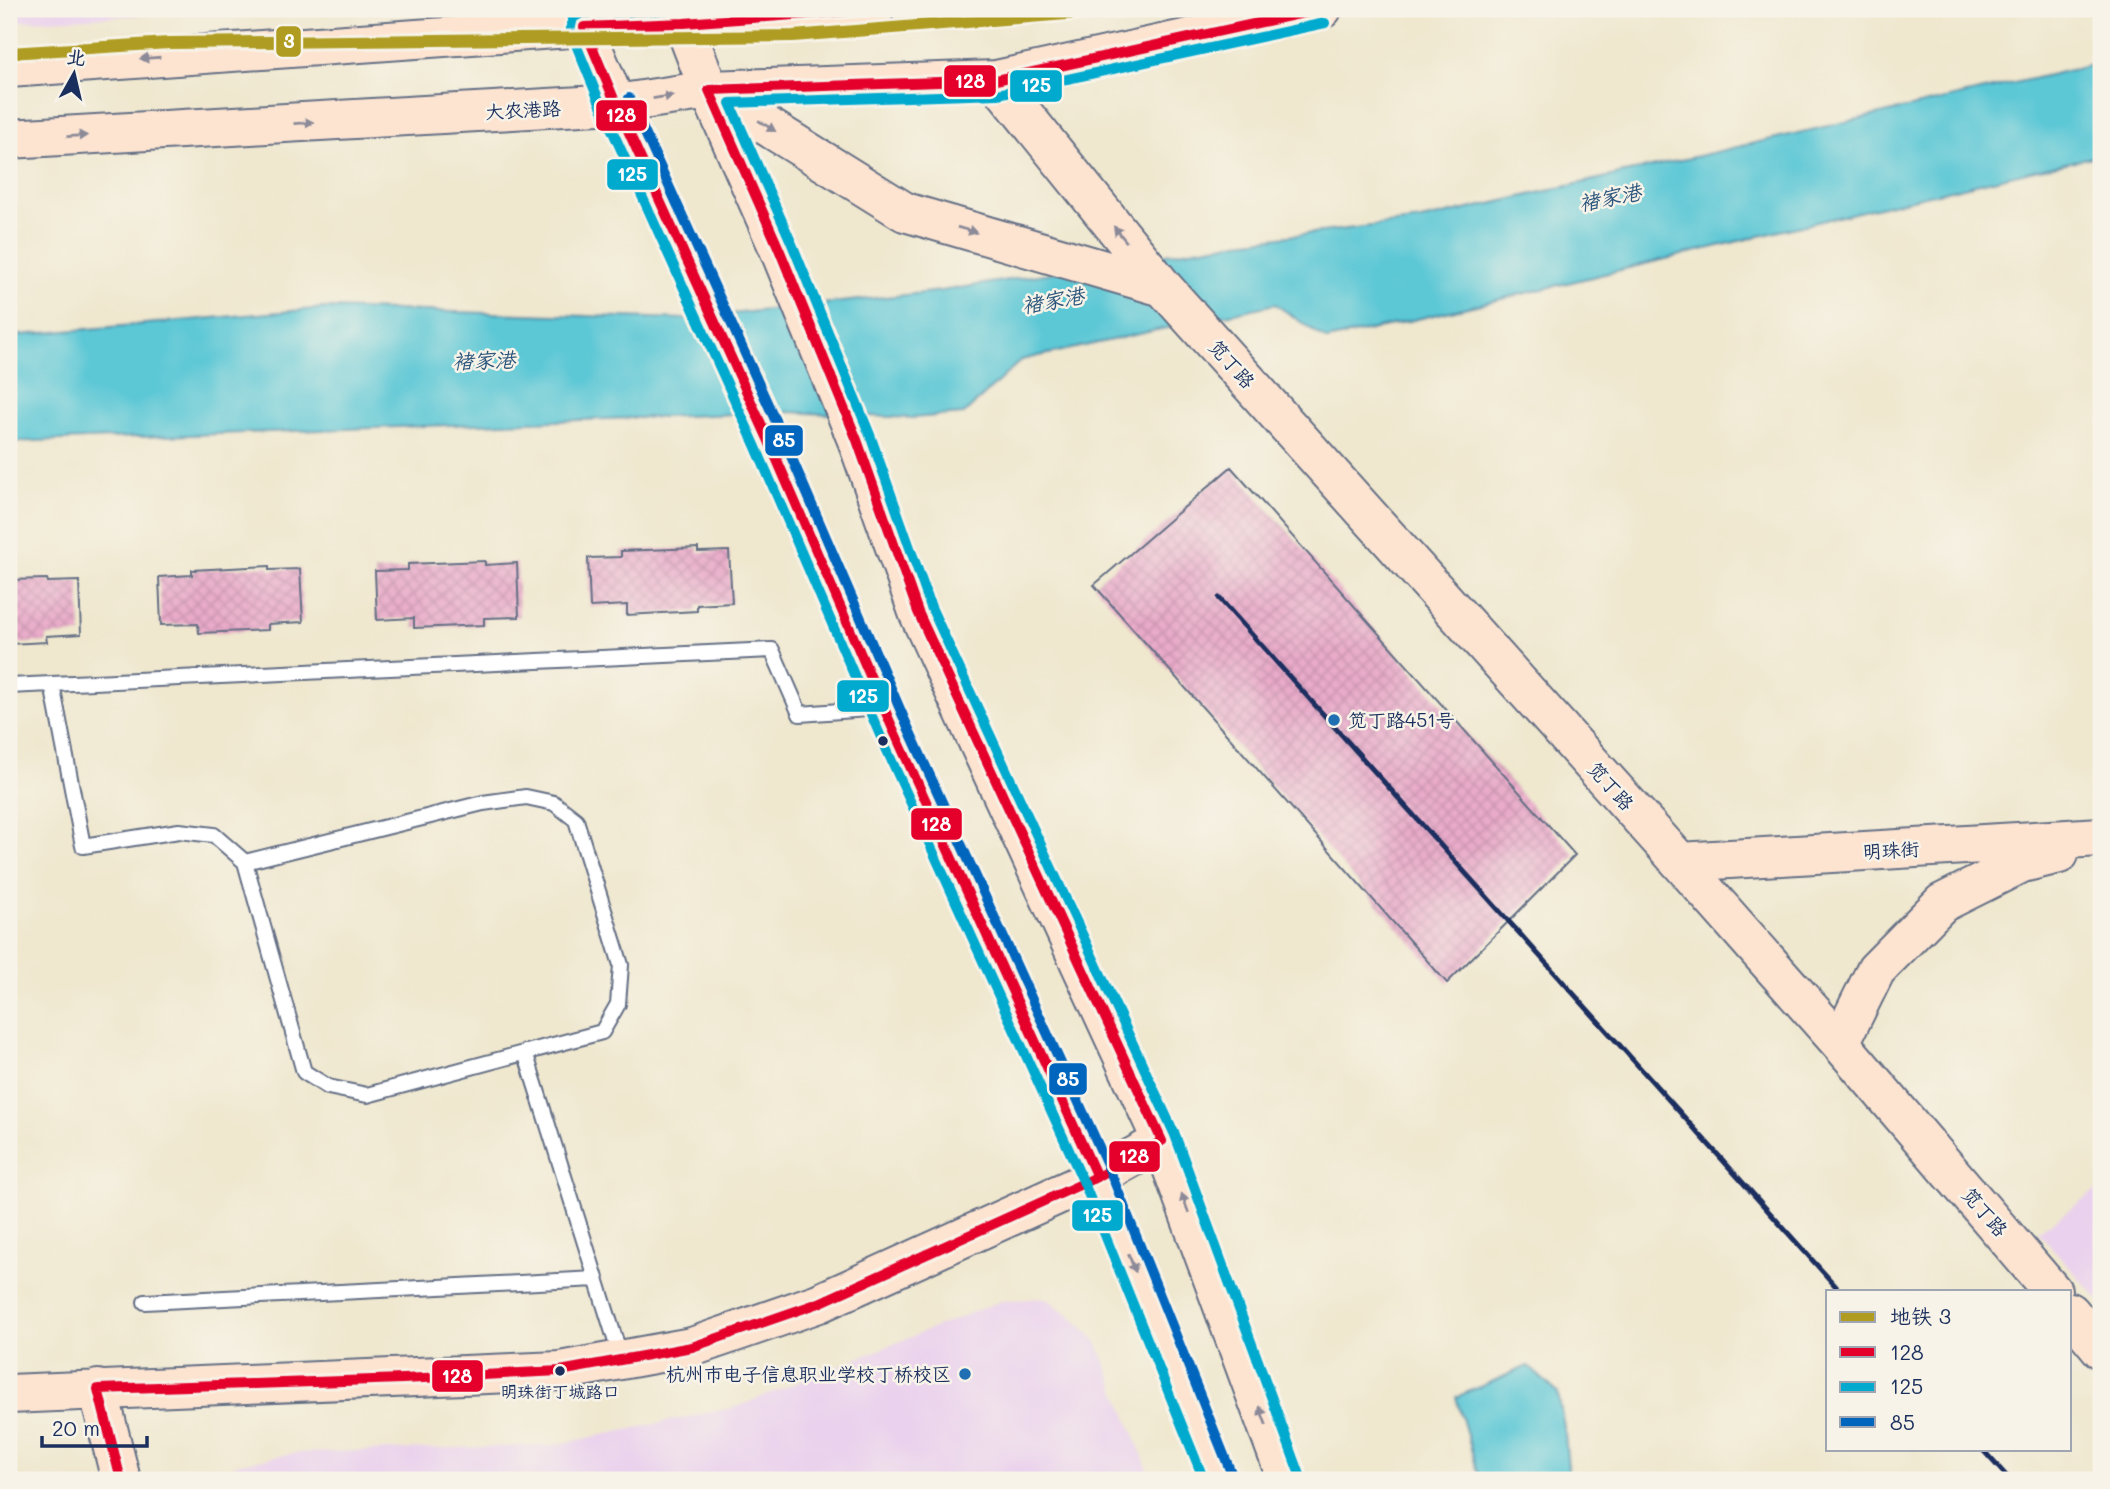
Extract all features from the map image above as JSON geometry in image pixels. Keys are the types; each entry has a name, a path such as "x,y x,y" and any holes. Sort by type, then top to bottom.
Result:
{"main road":[{"path":"9,68 582,18 875,9"},
{"name":"大农港路","path":"9,139 616,104 709,90 996,80 1322,9"},
{"path":"681,16 709,90 779,250 857,440 918,612 1162,1141 1287,1480"},
{"path":"582,18 616,104 1097,1177 1219,1480"},
{"name":"笕丁路","path":"996,80 1163,287 1680,862 1840,1043 2051,1290"},
{"path":"709,90 905,212 1163,287"},
{"name":"明珠街","path":"1680,862 2101,837"},
{"path":"1840,1043 1876,970 1942,903 2022,863 2101,843"},
{"path":"9,1394 559,1371 692,1346 819,1303 1097,1177 1162,1141"},
{"path":"2072,1314 2101,1349"},
{"path":"98,1389 121,1480"}],"lane":[{"path":"9,686 772,650 800,714 885,708"},
{"path":"52,684 83,846 178,831 214,835 245,862 304,1072 328,1087 367,1095 602,1032 618,1004 621,965 576,820 554,803 526,797 483,803 245,862"},
{"path":"525,1052 621,1360"},
{"path":"145,1301 596,1279"}],"shaded area":[{"path":"9,9 264,9 9,22"},
{"path":"2101,1187 2101,1302 2038,1232"},
{"name":"杭州市电子信息职业学校丁桥校区","path":"1046,1298 1072,1317 1097,1342 1152,1480 224,1480 236,1464 297,1453 554,1445 737,1407 1001,1301"}],"water":[{"name":"褚家港","path":"2101,63 2101,155 1327,340 1275,304 1021,360 964,414 911,418 788,412 9,442 9,336 326,308 686,319 941,291 1239,242 1421,220"},
{"path":"1528,1366 1558,1393 1569,1480 1480,1480 1456,1397"}],"building":[{"name":"笕丁路451号","path":"1231,467 1575,855 1447,983 1094,585"},
{"path":"698,548 698,552 729,551 732,603 697,605 697,611 627,615 627,605 590,607 588,558 621,557 621,551"},
{"path":"485,561 485,565 517,563 519,617 484,618 484,625 414,628 414,618 377,620 375,571 408,570 408,564"},
{"path":"269,566 269,570 300,569 303,622 268,624 268,630 199,633 198,624 161,625 159,577 192,575 192,570"},
{"path":"47,579 48,582 79,581 81,634 46,636 47,642 9,644 9,580"}],"railway":[{"path":"1219,598 1839,1290"},
{"path":"1983,1450 2010,1480"}],"metro line":[{"name":"3","path":"9,53 169,43 793,36 1128,9"}],"transit line":[{"name":"125","path":"687,9 582,13 573,18 570,30 603,110 755,445 880,735 1084,1183 1204,1480"},
{"name":"85","path":"583,13 687,9"},
{"name":"128","path":"875,9 684,23 584,27 616,104 768,439 893,729 1097,1177"},
{"name":"128","path":"98,1389 560,1371 692,1347 819,1303 1097,1177 1162,1141 918,612 857,440 779,249 709,90 996,80 1322,9"},
{"name":"125","path":"1300,1475 1175,1135 931,607 870,435 792,244 730,103 998,94 1325,23"},
{"name":"85","path":"629,98 781,433 906,723 1110,1171 1232,1475"},
{"name":"128","path":"98,1389 121,1480"}],"place":[{"name":"笕丁路451号","path":"1334,720"},
{"name":"明珠街丁城路口","path":"560,1371"},
{"name":"杭州市电子信息职业学校丁桥校区","path":"965,1374"}]}
